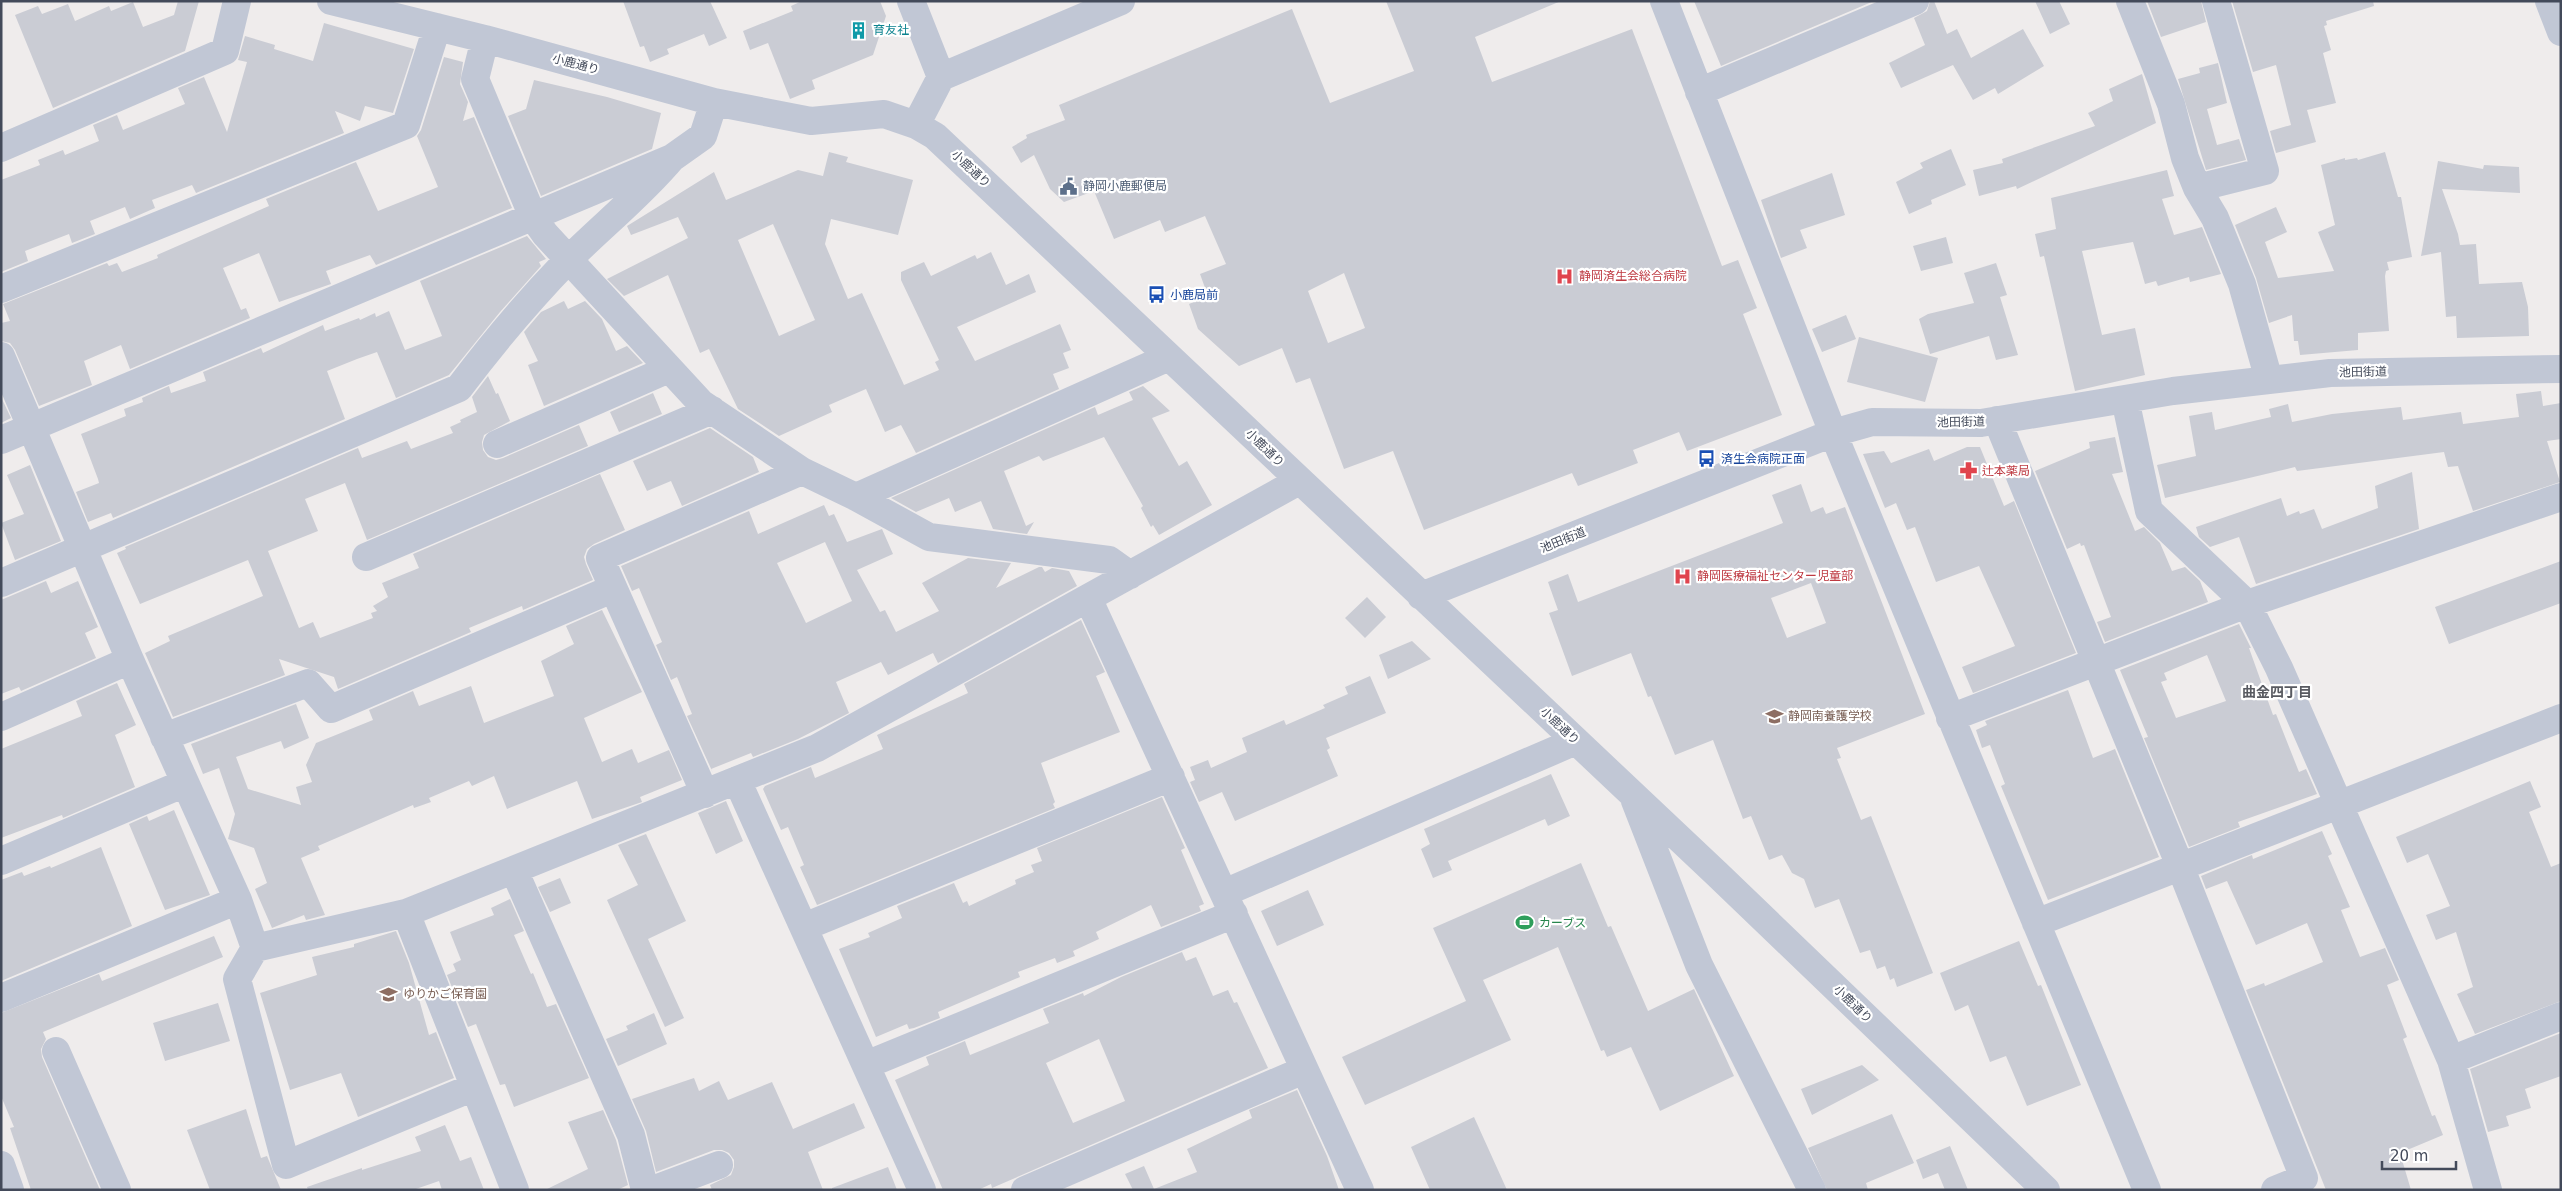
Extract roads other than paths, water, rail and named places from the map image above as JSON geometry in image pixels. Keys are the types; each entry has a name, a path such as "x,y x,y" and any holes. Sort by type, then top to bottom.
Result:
{"street":[{"path":"1,148 225,51 237,1"},
{"name":"小鹿通り","path":"331,1 485,39 714,102 811,121 884,114 916,125 935,136 1633,795 2046,1190"},
{"path":"911,1 941,76"},
{"path":"916,125 941,76 1121,1"},
{"path":"1664,1 1833,433 2147,1190"},
{"path":"1698,92 1915,1"},
{"path":"2130,1 2171,104 2185,158 2197,188 2215,218 2242,284 2268,380"},
{"path":"2197,188 2265,171 2216,1"},
{"path":"2549,1 2561,32"},
{"path":"1,289 406,125 437,27"},
{"path":"485,39 475,79 533,217 701,403 802,471 856,497 929,537 1109,560 1130,575"},
{"path":"1,440 672,158 703,136 714,102"},
{"path":"1,583 459,388 502,332 569,259 650,184 672,158"},
{"path":"1,356 130,660 238,900 255,948"},
{"path":"856,497 1169,356"},
{"path":"497,444 669,369"},
{"name":"池田街道","path":"1421,596 1833,433 1872,422 1981,423 2125,399 2330,373 2561,369"},
{"path":"2125,399 2149,511 2247,604 2278,668 2452,1060 2488,1190"},
{"path":"366,557 712,410"},
{"path":"1997,420 2180,866 2304,1178 2275,1190"},
{"path":"705,794 612,589 600,558 802,471"},
{"path":"474,1087 286,1165 238,979 255,948 406,913 818,748 1299,481"},
{"path":"1950,718 2247,604 2561,497"},
{"path":"164,737 308,683 331,710 612,589"},
{"path":"1088,598 1360,1190"},
{"path":"1,717 130,660"},
{"path":"2036,923 2337,803 2561,718"},
{"path":"866,1065 1229,903 1576,741"},
{"path":"804,927 1171,777"},
{"path":"737,780 922,1190"},
{"path":"1,861 185,783"},
{"path":"1633,795 1699,965 1812,1190"},
{"path":"514,870 631,1135 645,1190"},
{"path":"1,998 238,900"},
{"path":"406,913 515,1190"},
{"path":"2452,1060 2561,1016"},
{"path":"56,1051 117,1190"},
{"path":"1025,1190 1304,1070"},
{"path":"1,1165 10,1190"},
{"path":"652,1190 719,1165"}],"place":[{"name":"育友社","path":"859,30"},
{"name":"静岡小鹿郵便局","path":"1069,186"},
{"name":"静岡済生会総合病院","path":"1565,276"},
{"name":"小鹿局前","path":"1156,295"},
{"name":"済生会病院正面","path":"1707,459"},
{"name":"辻本薬局","path":"1968,471"},
{"name":"静岡医療福祉センター児童部","path":"1683,576"},
{"name":"静岡南養護学校","path":"1774,716"},
{"name":"カーブス","path":"1525,923"},
{"name":"ゆりかご保育園","path":"389,994"}],"district":[{"name":"曲金四丁目","path":"2277,692"}]}
